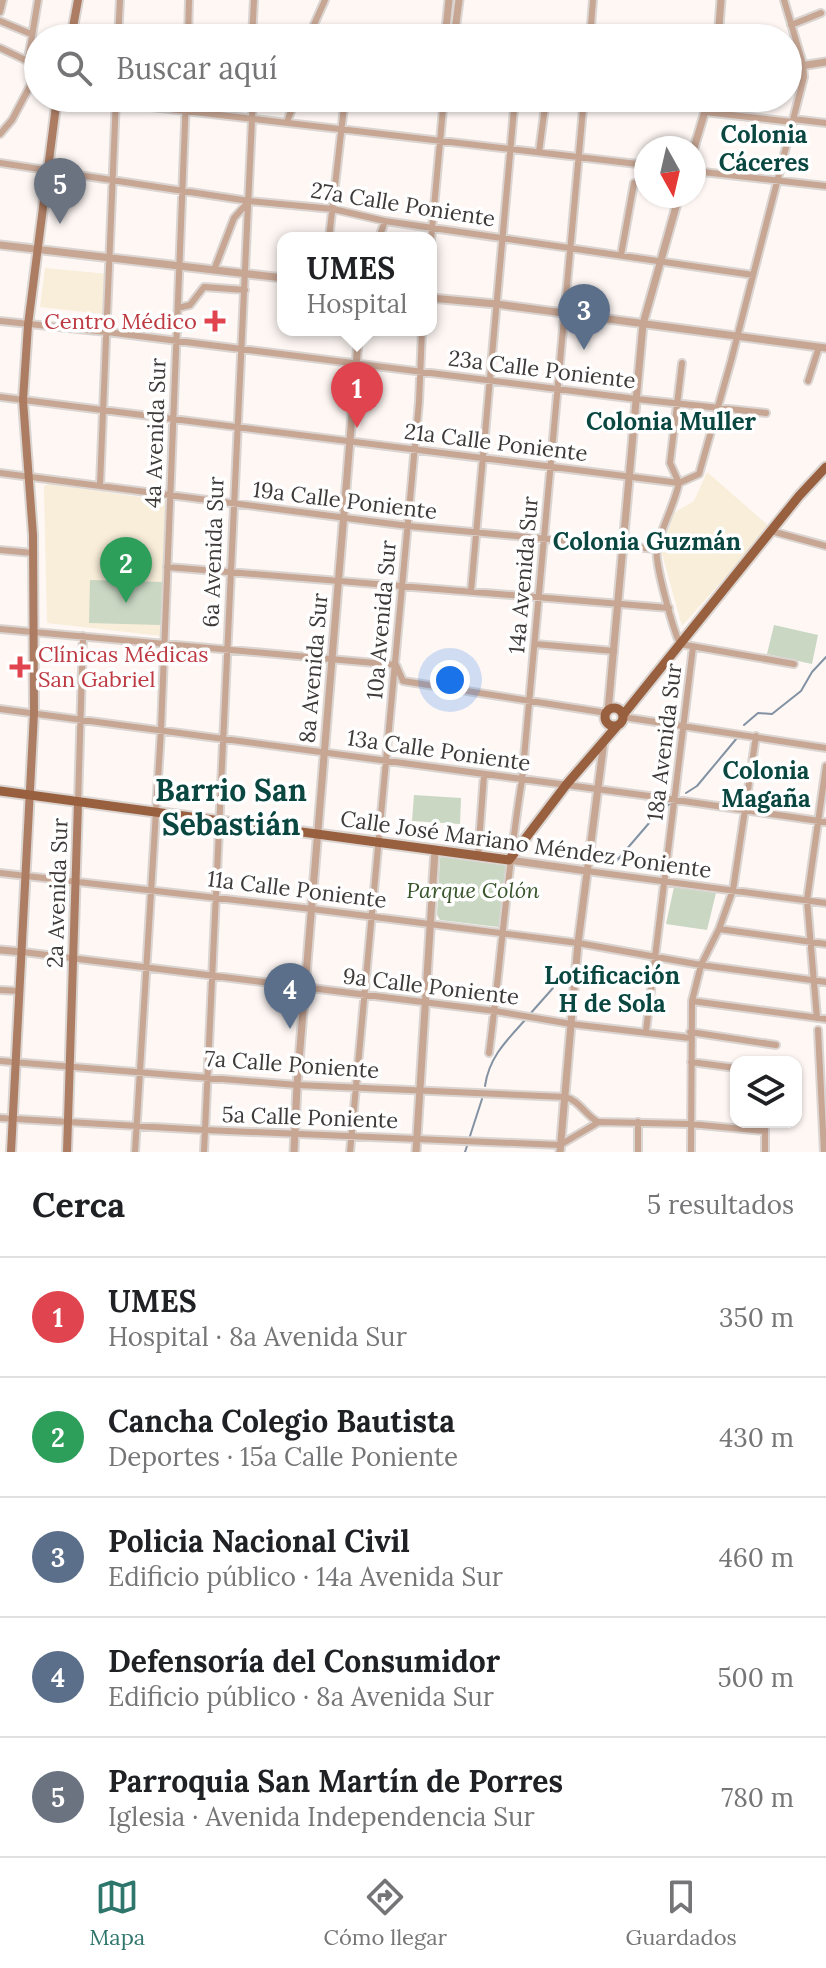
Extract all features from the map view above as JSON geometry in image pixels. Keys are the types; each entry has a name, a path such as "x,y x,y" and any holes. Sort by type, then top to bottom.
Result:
{"main road":[{"path":"74,24 78,0"},
{"path":"11,1152 34,713 33,553 23,400 28,325 55,112"},
{"path":"509,860 604,739 614,714 631,705 826,467"},
{"name":"Calle José Mariano Méndez Poniente","path":"0,791 509,860"},
{"name":"2a Avenida Sur","path":"67,1152 78,803"}],"street":[{"path":"0,12 3,0"},
{"path":"33,24 38,0"},
{"path":"119,24 120,0"},
{"path":"188,24 189,0"},
{"path":"253,24 254,0"},
{"path":"314,24 325,0"},
{"path":"591,24 593,0"},
{"path":"719,24 721,0"},
{"path":"784,0 791,24"},
{"path":"449,24 456,1"},
{"path":"455,24 456,1"},
{"path":"794,24 821,13"},
{"path":"0,21 24,31"},
{"path":"0,48 24,58"},
{"path":"802,61 802,85"},
{"path":"803,64 826,62"},
{"path":"0,134 12,120 24,96"},
{"path":"100,485 116,112"},
{"name":"4a Avenida Sur","path":"135,1152 161,730 185,112"},
{"path":"195,112 634,164"},
{"name":"6a Avenida Sur","path":"204,1152 253,112"},
{"path":"287,122 291,112"},
{"path":"330,232 343,112"},
{"path":"432,232 443,112"},
{"path":"471,591 514,112"},
{"path":"539,152 544,112"},
{"name":"14a Avenida Sur","path":"489,1053 504,933 509,860 522,780 530,701 583,112"},
{"path":"698,136 705,112 826,123"},
{"path":"679,483 699,474 795,112"},
{"name":"27a Calle Poniente","path":"0,163 249,201 333,209 385,221 753,275"},
{"path":"706,172 826,186"},
{"path":"621,255 634,183"},
{"path":"214,270 234,218 249,201"},
{"path":"614,714 614,651 643,324 676,208"},
{"path":"381,232 385,221"},
{"path":"0,245 277,277"},
{"path":"178,308 190,305 204,287 245,290"},
{"path":"437,299 822,348 808,381"},
{"name":"23a Calle Poniente","path":"0,321 766,413"},
{"name":"8a Avenida Sur","path":"294,1152 358,336"},
{"name":"10a Avenida Sur","path":"350,1152 415,450 422,336"},
{"path":"656,549 675,504 679,483 670,464 682,363"},
{"name":"21a Calle Poniente","path":"0,397 679,483"},
{"name":"19a Calle Poniente","path":"0,473 408,526 656,549"},
{"path":"771,531 826,546"},
{"name":"18a Avenida Sur","path":"656,549 673,628 680,644"},
{"path":"0,550 33,553"},
{"path":"167,567 669,608"},
{"path":"0,629 396,665 403,681 826,748"},
{"name":"2a Avenida Sur","path":"78,803 83,636"},
{"path":"535,644 614,651"},
{"path":"680,644 794,664"},
{"name":"18a Avenida Sur","path":"646,1031 693,647"},
{"name":"13a Calle Poniente","path":"0,709 746,809 822,822"},
{"path":"691,1152 692,1001 701,965 719,929 733,890 756,736"},
{"path":"560,1148 578,943 604,739"},
{"path":"817,1018 807,900 822,822 826,766"},
{"path":"478,855 484,775"},
{"path":"416,1152 435,850"},
{"name":"Calle José Mariano Méndez Poniente","path":"509,860 826,903"},
{"name":"11a Calle Poniente","path":"0,873 430,923 826,982"},
{"path":"719,929 826,944"},
{"path":"0,950 23,952"},
{"name":"9a Calle Poniente","path":"23,952 495,1011 571,1024 776,1045"},
{"path":"0,990 19,991"},
{"path":"692,1001 826,1019"},
{"path":"818,1030 823,1055 824,1152"},
{"name":"7a Calle Poniente","path":"0,1061 297,1085 565,1097"},
{"path":"691,1062 730,1067"},
{"path":"565,1097 599,1122 690,1124 765,1131 765,1152"},
{"name":"5a Calle Poniente","path":"0,1118 560,1148"},
{"path":"560,1148 599,1122"},
{"path":"638,1122 638,1152"}],"shaded area":[{"path":"45,268 108,274 103,314 40,307"},
{"path":"707,472 770,527 682,626 661,550 674,513 694,501"},
{"path":"49,484 168,501 162,636 47,623 44,486"}],"green space":[{"path":"90,580 162,582 161,625 89,623"},
{"path":"774,625 818,635 812,664 767,654"},
{"path":"414,795 461,798 460,824 412,821"},
{"name":"Parque Colón","path":"448,853 506,861 509,866 503,925 440,920 437,915 440,858"},
{"path":"674,887 716,893 707,930 666,924"}],"waterway":[{"path":"744,725 758,713 772,714 801,691 826,657"},
{"path":"686,793 697,786 737,738"},
{"path":"613,865 656,815 670,804"},
{"path":"530,1014 553,988"},
{"path":"485,1086 490,1066 526,1019"},
{"path":"470,1136 482,1099"},
{"path":"465,1152 467,1146"}],"place":[{"name":"Parroquia San Martín de Porres","path":"60,224"},
{"name":"Centro Médico","path":"215,321"},
{"name":"Policia Nacional Civil","path":"584,350"},
{"name":"UMES","path":"357,428"},
{"name":"Cancha Colegio Bautista","path":"126,603"},
{"name":"Clínicas Médicas San Gabriel","path":"20,667"},
{"name":"Defensoría del Consumidor","path":"290,1029"}],"district":[{"name":"Colonia Cáceres","path":"764,148"},
{"name":"Colonia Muller","path":"671,421"},
{"name":"Colonia Guzmán","path":"647,541"},
{"name":"Colonia Magaña","path":"766,784"},
{"name":"Barrio San Sebastián","path":"231,807"},
{"name":"Lotificación H de Sola","path":"612,989"}]}
